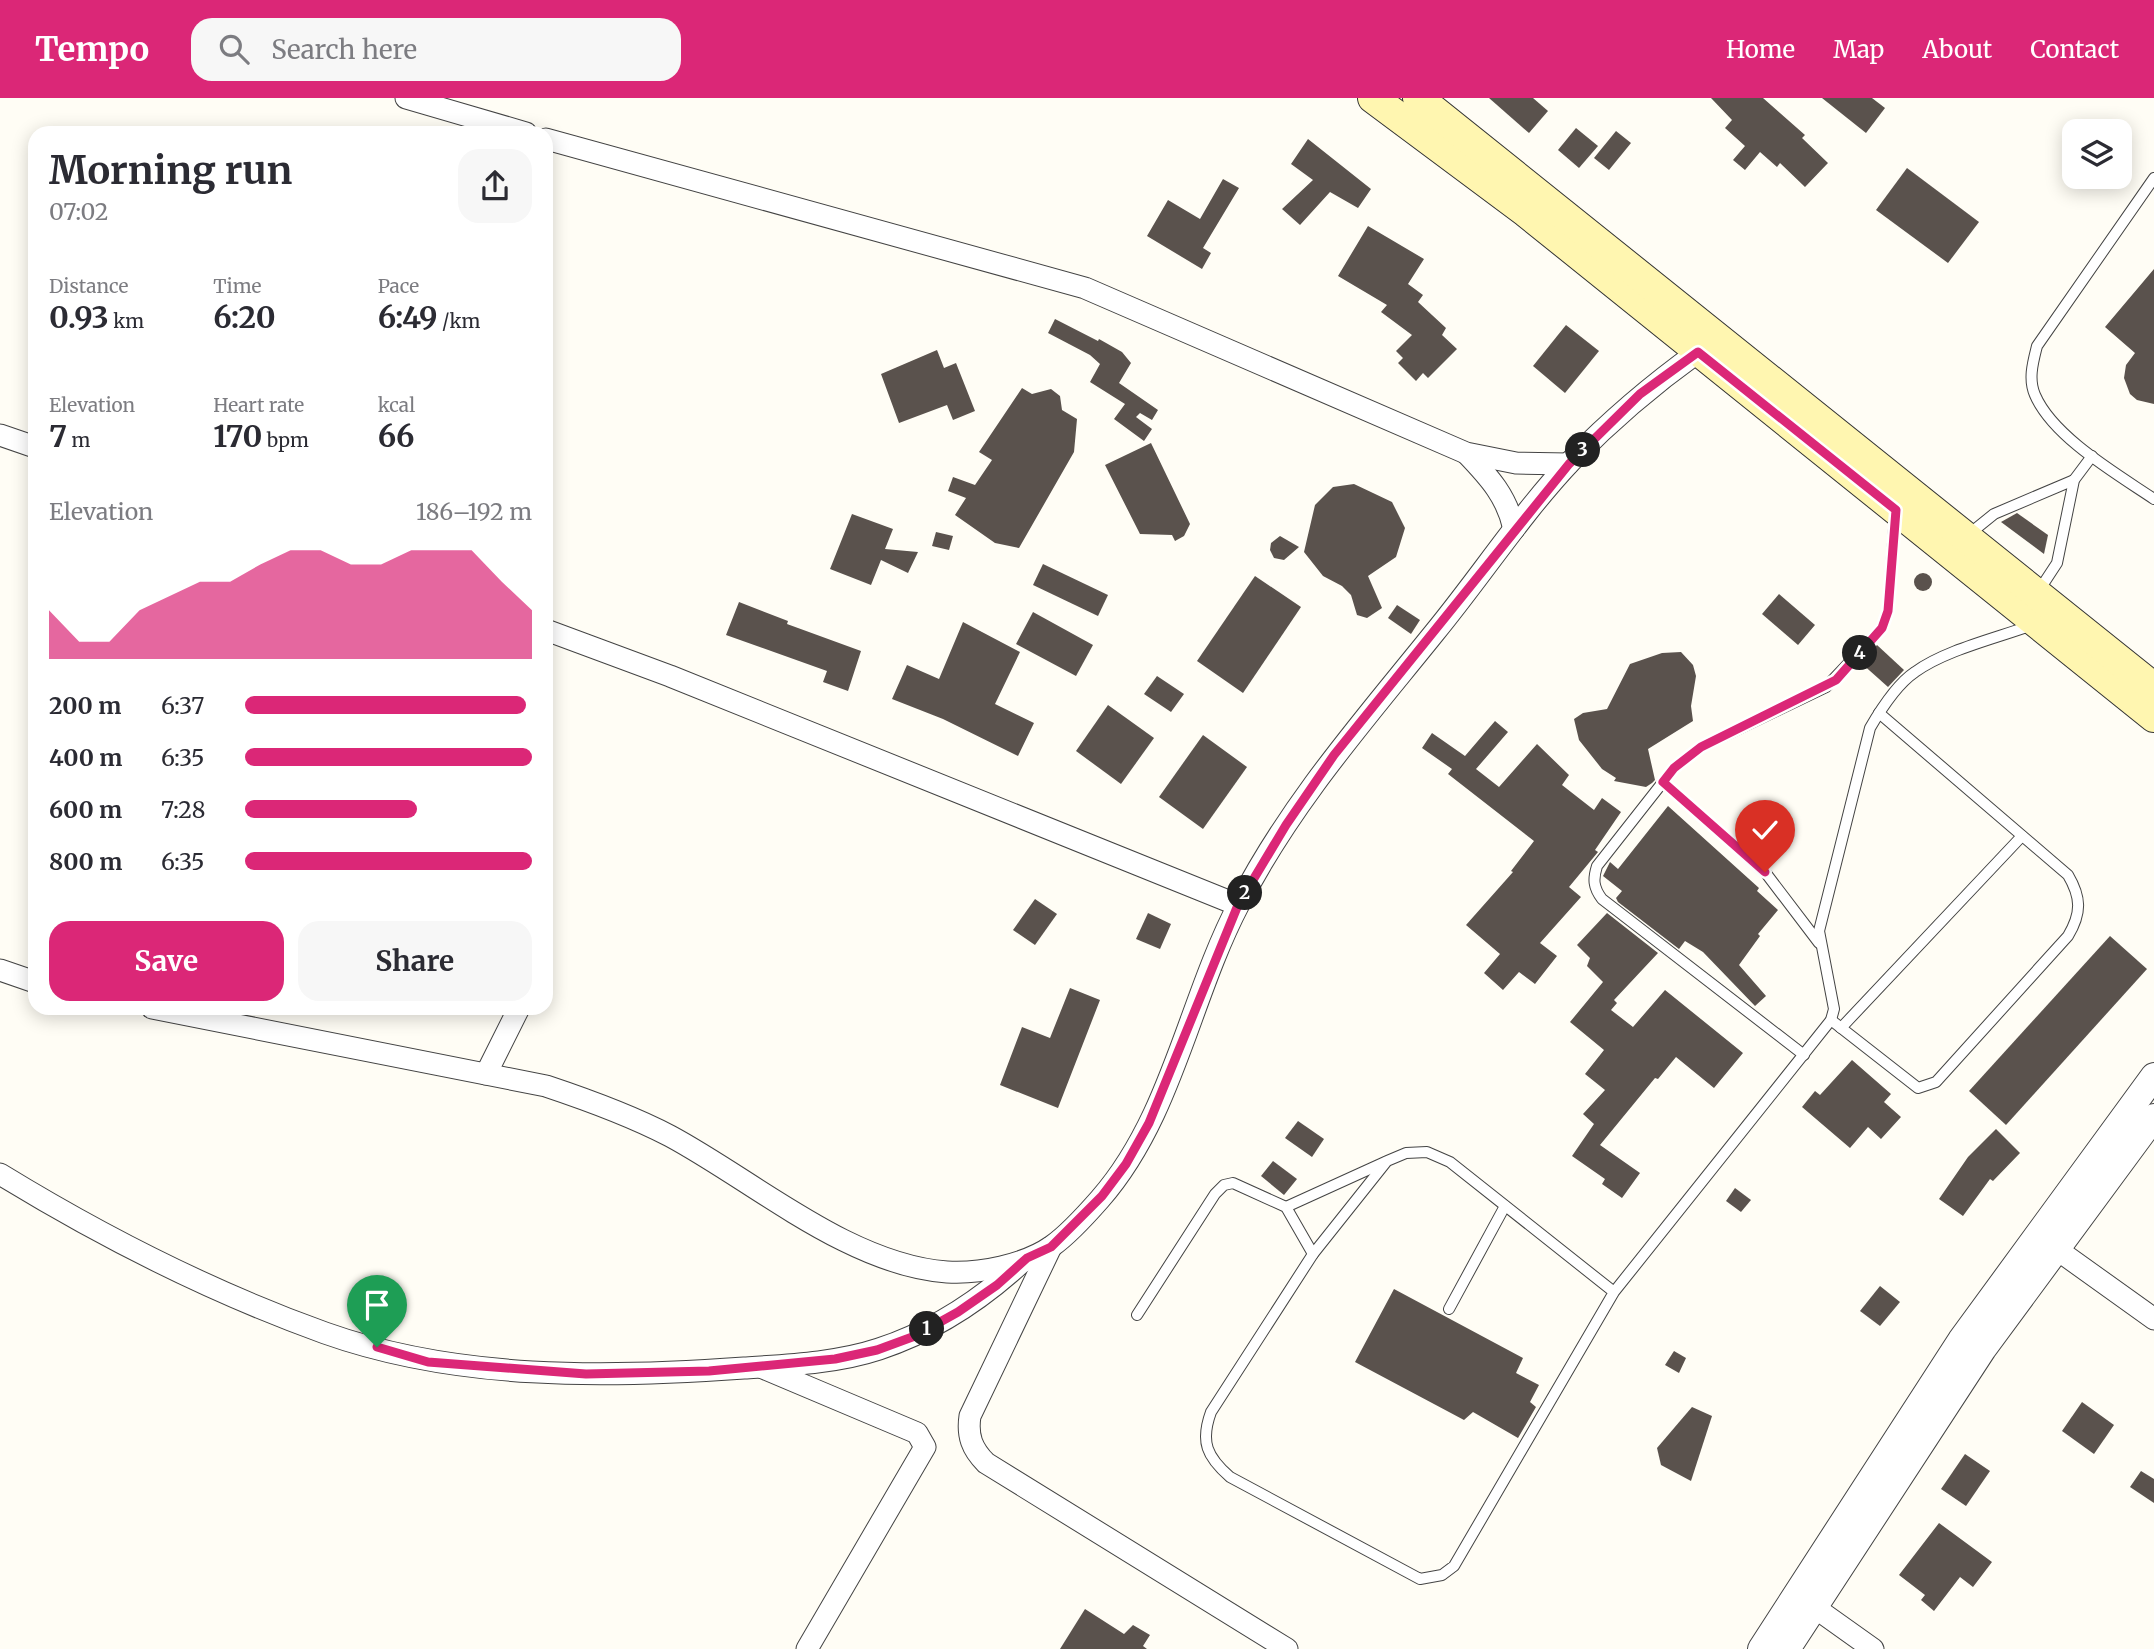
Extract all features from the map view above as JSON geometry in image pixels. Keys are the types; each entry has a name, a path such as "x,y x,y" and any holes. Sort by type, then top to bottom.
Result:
{"main road":[{"path":"1373,98 1525,212 1698,352 1903,501 1966,537 2038,592 2154,688"},
{"path":"1418,98 1903,501 2038,622 2154,717"}],"street":[{"path":"406,98 502,126"},
{"path":"553,141 1085,288 1466,453 1516,463 1569,464"},
{"path":"1287,1649 1258,1642 986,1463 976,1453 968,1429 970,1416 1051,1247 1102,1196 1149,1123 1238,905 1286,825 1334,755 1569,464 1640,394 1698,352"},
{"path":"0,435 28,445"},
{"path":"1466,453 1496,484 1514,529"},
{"path":"553,633 670,676 1238,905"},
{"path":"0,970 28,980"},
{"path":"187,1015 545,1086 603,1105 667,1135 856,1245 907,1265 948,1272 985,1270 1027,1258 1051,1247"},
{"path":"486,1074 516,1015"},
{"path":"1761,1649 1961,1340 2154,1076"},
{"path":"1787,1649 1983,1349 2154,1117"},
{"path":"0,1174 146,1257 326,1333 428,1362 586,1374 762,1367 845,1357 877,1350 915,1336 968,1306 1027,1258"},
{"path":"2055,1248 2154,1320"},
{"path":"762,1367 917,1433 925,1447 807,1649"},
{"path":"1814,1608 1873,1649"}],"lane":[{"path":"2154,178 2037,346 2031,369 2035,394 2055,422 2092,456 2154,499"},
{"path":"2038,592 2057,563 2059,537 2074,480 2092,456"},
{"path":"1966,537 1994,514 2074,480"},
{"path":"1804,1055 1602,899 1595,890 1593,878 1597,866 1674,768 1701,747 1836,680 1882,628 1888,611 1903,501"},
{"path":"1387,1161 1313,1254 1211,1412 1204,1431 1204,1445 1213,1462 1230,1477 1420,1579 1443,1575 1454,1566 1614,1292 1831,1020 1834,1009 1819,943 1819,931 1870,728 1879,713 1913,673 1931,663 2038,622"},
{"path":"1831,1020 1918,1087 1936,1082 2068,936 2077,921 2080,905 2068,874 1879,713"},
{"path":"1663,782 1765,872 1819,943"},
{"path":"1841,1028 2022,836"},
{"path":"1286,1208 1406,1153 1427,1152 1450,1162 1614,1292"},
{"path":"1137,1315 1224,1185 1233,1183 1286,1208 1313,1254"},
{"path":"1449,1309 1505,1206"}],"building":[{"path":"1489,98 1533,98 1548,111 1529,133"},
{"path":"1711,98 1763,98 1805,135 1802,138 1828,163 1805,187 1780,163 1777,167 1760,152 1745,170 1733,160 1745,146 1725,128 1732,120"},
{"path":"1822,98 1872,98 1885,108 1866,133"},
{"path":"1576,128 1598,146 1579,168 1558,150"},
{"path":"1616,131 1631,143 1609,170 1594,158"},
{"path":"1308,139 1371,189 1358,208 1330,192 1300,225 1282,209 1313,180 1291,164"},
{"path":"1907,168 1979,222 1948,263 1876,210"},
{"path":"1223,179 1239,188 1203,248 1211,253 1202,269 1147,236 1168,200 1200,219"},
{"path":"1368,226 1424,259 1408,284 1423,295 1418,302 1446,328 1442,335 1457,349 1428,378 1423,373 1416,381 1398,363 1403,358 1396,351 1412,335 1381,312 1387,305 1338,276"},
{"path":"2154,269 2154,404 2137,400 2130,394 2124,378 2126,365 2135,353 2105,327"},
{"path":"1055,319 1122,352 1131,363 1119,383 1158,410 1152,420 1140,413 1136,417 1152,429 1144,441 1114,419 1125,404 1090,382 1100,364 1090,355 1048,333"},
{"path":"1566,325 1599,351 1565,393 1533,366"},
{"path":"937,350 944,368 956,363 975,411 953,420 947,405 899,423 881,374"},
{"path":"1022,388 1032,394 1051,389 1060,396 1062,410 1077,419 1074,452 1019,548 995,543 955,515 966,498 948,491 953,477 975,485 992,460 979,452"},
{"path":"1151,443 1190,524 1184,536 1175,541 1172,535 1140,534 1105,465"},
{"path":"1354,484 1392,502 1405,528 1396,557 1368,576 1382,608 1367,618 1357,615 1351,595 1342,586 1323,576 1304,552 1315,505 1333,487"},
{"path":"2017,513 2048,535 2044,554 2001,522"},
{"path":"852,514 893,529 885,549 918,552 908,573 881,560 871,585 830,569"},
{"path":"936,532 953,536 949,550 932,546"},
{"path":"1280,536 1299,547 1284,560 1274,558 1270,550 1271,543"},
{"path":"1043,564 1108,595 1098,616 1033,585"},
{"path":"1923,573 1929,576 1932,582 1929,588 1923,591 1917,588 1914,582 1917,576"},
{"path":"1255,576 1301,607 1243,693 1197,661"},
{"path":"1779,594 1815,625 1798,645 1762,614"},
{"path":"739,602 788,621 787,624 861,651 848,691 823,682 827,671 726,635"},
{"path":"1397,605 1420,620 1411,634 1388,618"},
{"path":"1033,612 1093,645 1076,676 1016,644"},
{"path":"963,622 1020,652 995,704 1034,723 1018,756 943,719 892,699 907,665 939,679"},
{"path":"1877,645 1904,670 1888,687 1860,662"},
{"path":"1681,652 1693,665 1696,676 1691,706 1693,721 1648,749 1655,780 1652,783 1646,787 1614,781 1616,778 1602,769 1579,740 1574,719 1583,713 1607,709 1630,664 1662,653"},
{"path":"1157,676 1184,694 1171,712 1144,694"},
{"path":"1108,705 1154,738 1121,784 1076,751"},
{"path":"1495,721 1508,732 1476,769 1499,787 1537,744 1569,775 1562,785 1594,810 1602,798 1621,812 1595,850 1598,852 1569,887 1581,897 1540,943 1557,956 1535,984 1519,972 1503,990 1484,973 1500,954 1466,925 1513,872 1511,871 1534,841 1448,774 1452,769 1422,748 1432,733 1465,756"},
{"path":"1203,735 1247,767 1203,829 1159,797"},
{"path":"1668,806 1759,888 1757,891 1778,910 1758,934 1760,936 1739,965 1766,996 1755,1006 1703,952 1685,941 1679,949 1618,902 1616,898 1622,891 1603,876 1610,862 1618,869"},
{"path":"1035,899 1057,914 1035,945 1013,930"},
{"path":"1148,913 1171,924 1160,949 1136,939"},
{"path":"1607,913 1658,953 1614,1000 1617,1003 1611,1010 1633,1027 1665,990 1743,1053 1714,1088 1676,1057 1658,1079 1655,1078 1600,1145 1640,1173 1622,1198 1602,1184 1605,1179 1572,1156 1594,1124 1583,1114 1605,1090 1585,1074 1604,1050 1570,1022 1603,982 1587,966 1590,958 1577,945"},
{"path":"2110,936 2147,969 2006,1125 1969,1091"},
{"path":"1070,988 1100,1000 1058,1108 1000,1085 1022,1027 1050,1038"},
{"path":"1852,1060 1891,1094 1884,1102 1901,1117 1881,1139 1868,1127 1850,1148 1802,1107 1815,1091 1820,1095"},
{"path":"1298,1121 1324,1139 1312,1157 1285,1138"},
{"path":"1996,1129 2020,1153 1993,1181 1990,1179 1963,1216 1939,1199 1968,1157"},
{"path":"1273,1161 1297,1179 1284,1195 1261,1176"},
{"path":"1735,1188 1751,1200 1741,1212 1726,1201"},
{"path":"1880,1286 1900,1302 1880,1326 1860,1311"},
{"path":"1394,1289 1523,1358 1516,1373 1539,1385 1530,1402 1536,1407 1518,1438 1473,1412 1464,1420 1355,1362"},
{"path":"1674,1351 1686,1358 1679,1373 1665,1365"},
{"path":"2082,1402 2114,1425 2094,1454 2062,1431"},
{"path":"1692,1407 1712,1416 1691,1481 1661,1465 1657,1448"},
{"path":"1965,1454 1990,1471 1966,1506 1941,1489"},
{"path":"2141,1471 2154,1479 2154,1503 2130,1487"},
{"path":"1939,1523 1992,1562 1973,1587 1960,1577 1934,1611 1921,1600 1925,1595 1899,1575"},
{"path":"1085,1609 1124,1634 1133,1625 1150,1635 1143,1646 1147,1649 1060,1649"}],"route":[{"path":"377,1347 428,1362 586,1374 709,1371 835,1359 877,1350 915,1336 958,1312 997,1285 1027,1258 1051,1247 1102,1196 1126,1164 1149,1123 1238,905 1286,825 1334,755 1569,464 1640,394 1698,352 1896,510 1888,611 1882,628 1836,680 1701,747 1674,768 1663,782 1765,872"}]}
